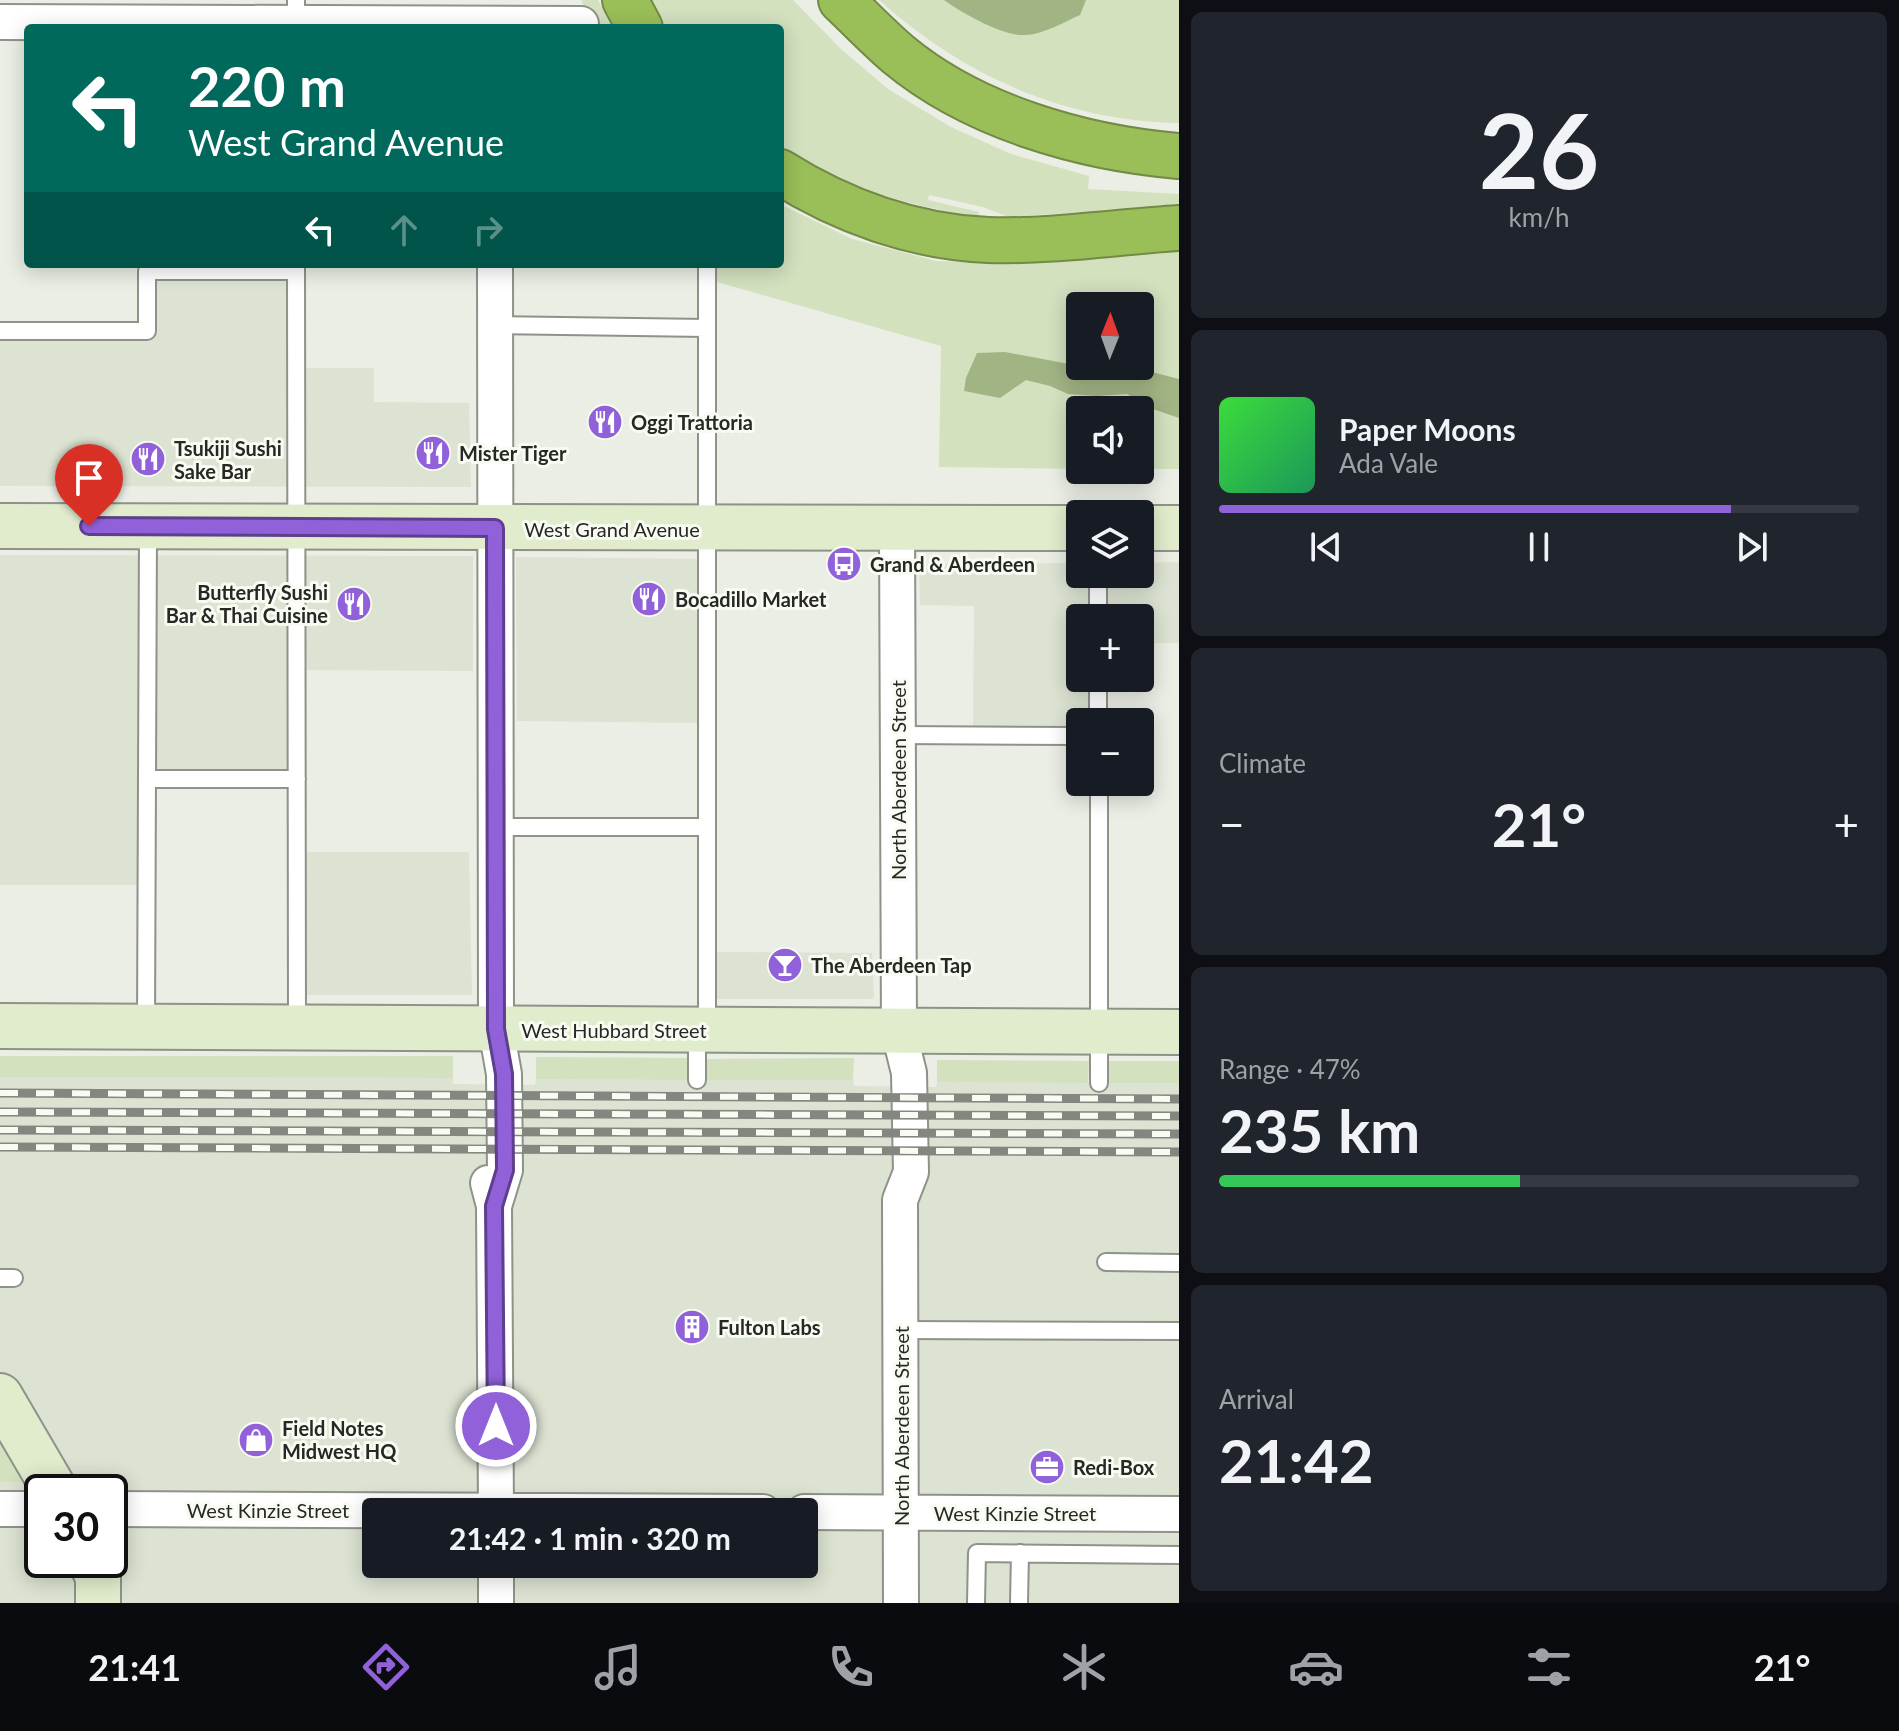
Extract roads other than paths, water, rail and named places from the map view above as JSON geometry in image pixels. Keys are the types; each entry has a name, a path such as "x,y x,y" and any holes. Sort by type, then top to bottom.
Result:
{"highway":[{"path":"625,0 638,24"},
{"path":"841,0 900,56 961,97 1053,133 1132,152 1179,156"},
{"path":"784,175 805,188 887,223 940,235 989,240 1179,228"}],"street":[{"path":"0,22 296,16 376,24"},
{"path":"400,24 494,17 581,24"},
{"path":"495,268 496,1029 483,1074 484,1169 494,1206 496,1498"},
{"name":"West Grand Avenue","path":"0,526 1066,528"},
{"path":"1154,528 1179,528"},
{"name":"North Aberdeen Street","path":"897,529 899,1032 885,1073 887,1171 900,1200 901,1603"},
{"name":"West Hubbard Street","path":"0,1026 1179,1032"},
{"path":"0,1396 46,1474"},
{"path":"0,1509 24,1509"},
{"name":"West Kinzie Street","path":"128,1509 362,1511"},
{"name":"West Kinzie Street","path":"818,1512 1179,1514"},
{"path":"98,1578 98,1603"},
{"path":"496,1578 496,1603"}],"lane":[{"path":"0,331 147,331 147,271 259,268"},
{"path":"296,268 297,1028"},
{"path":"697,1080 702,1030 706,827 707,268"},
{"path":"495,325 707,328"},
{"path":"146,1027 148,527"},
{"path":"898,735 1066,736"},
{"path":"148,779 297,779"},
{"path":"1099,796 1099,1083"},
{"path":"496,827 706,827"},
{"path":"1106,1262 1179,1263"},
{"path":"900,1330 1179,1331"},
{"path":"976,1603 977,1553 1179,1555"},
{"path":"1019,1603 1020,1553"}],"railway":[{"path":"0,1093 1179,1099"},
{"path":"0,1112 1179,1116"},
{"path":"0,1130 1179,1134"},
{"path":"0,1147 1179,1152"}],"place":[{"name":"Oggi Trattoria","path":"605,422"},
{"name":"Mister Tiger","path":"433,453"},
{"name":"Tsukiji Sushi Sake Bar","path":"148,459"},
{"name":"Grand & Aberdeen","path":"844,564"},
{"name":"Bocadillo Market","path":"649,599"},
{"name":"Butterfly Sushi Bar & Thai Cuisine","path":"354,604"},
{"name":"The Aberdeen Tap","path":"785,965"},
{"name":"Fulton Labs","path":"692,1327"},
{"name":"Field Notes Midwest HQ","path":"256,1440"},
{"name":"Redi-Box","path":"1047,1467"}]}
